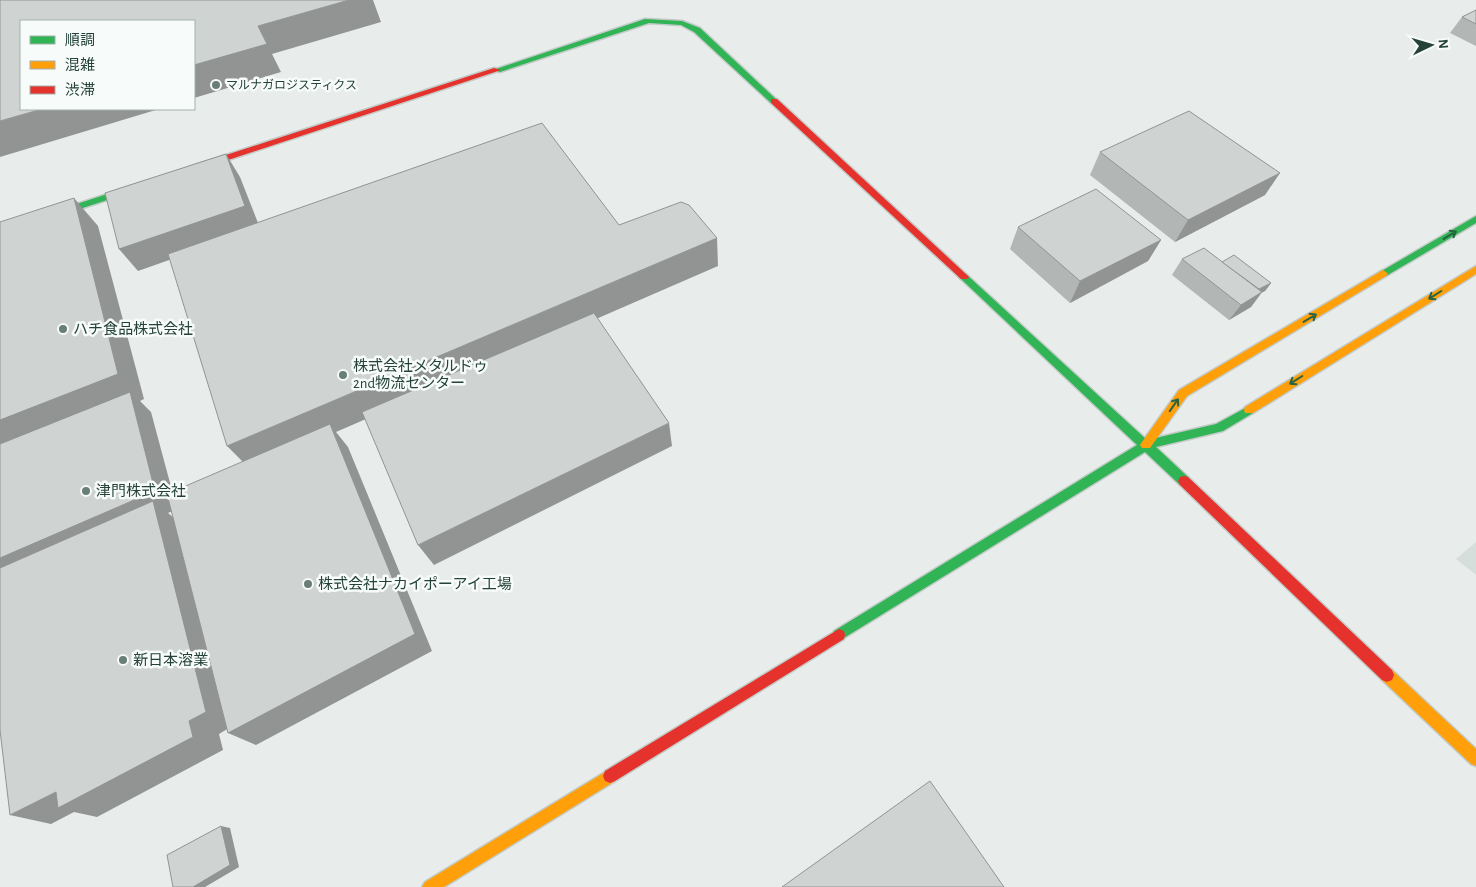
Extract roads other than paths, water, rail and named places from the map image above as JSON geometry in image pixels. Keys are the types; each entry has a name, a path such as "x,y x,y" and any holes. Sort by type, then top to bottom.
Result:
{"street":[{"path":"178,174 648,21 682,23 696,30 1146,445 1476,759"},
{"path":"0,232 150,183"},
{"path":"1146,445 1183,393 1476,219"},
{"path":"430,887 1146,445 1219,428 1476,269"}],"place":[{"name":"マルナガロジスティクス","path":"216,85"},
{"name":"ハチ食品株式会社","path":"63,329"},
{"name":"株式会社メタルドゥ 2nd物流センター","path":"343,375"},
{"name":"津門株式会社","path":"86,491"},
{"name":"株式会社ナカイポーアイ工場","path":"308,584"},
{"name":"新日本溶業","path":"123,660"}]}
